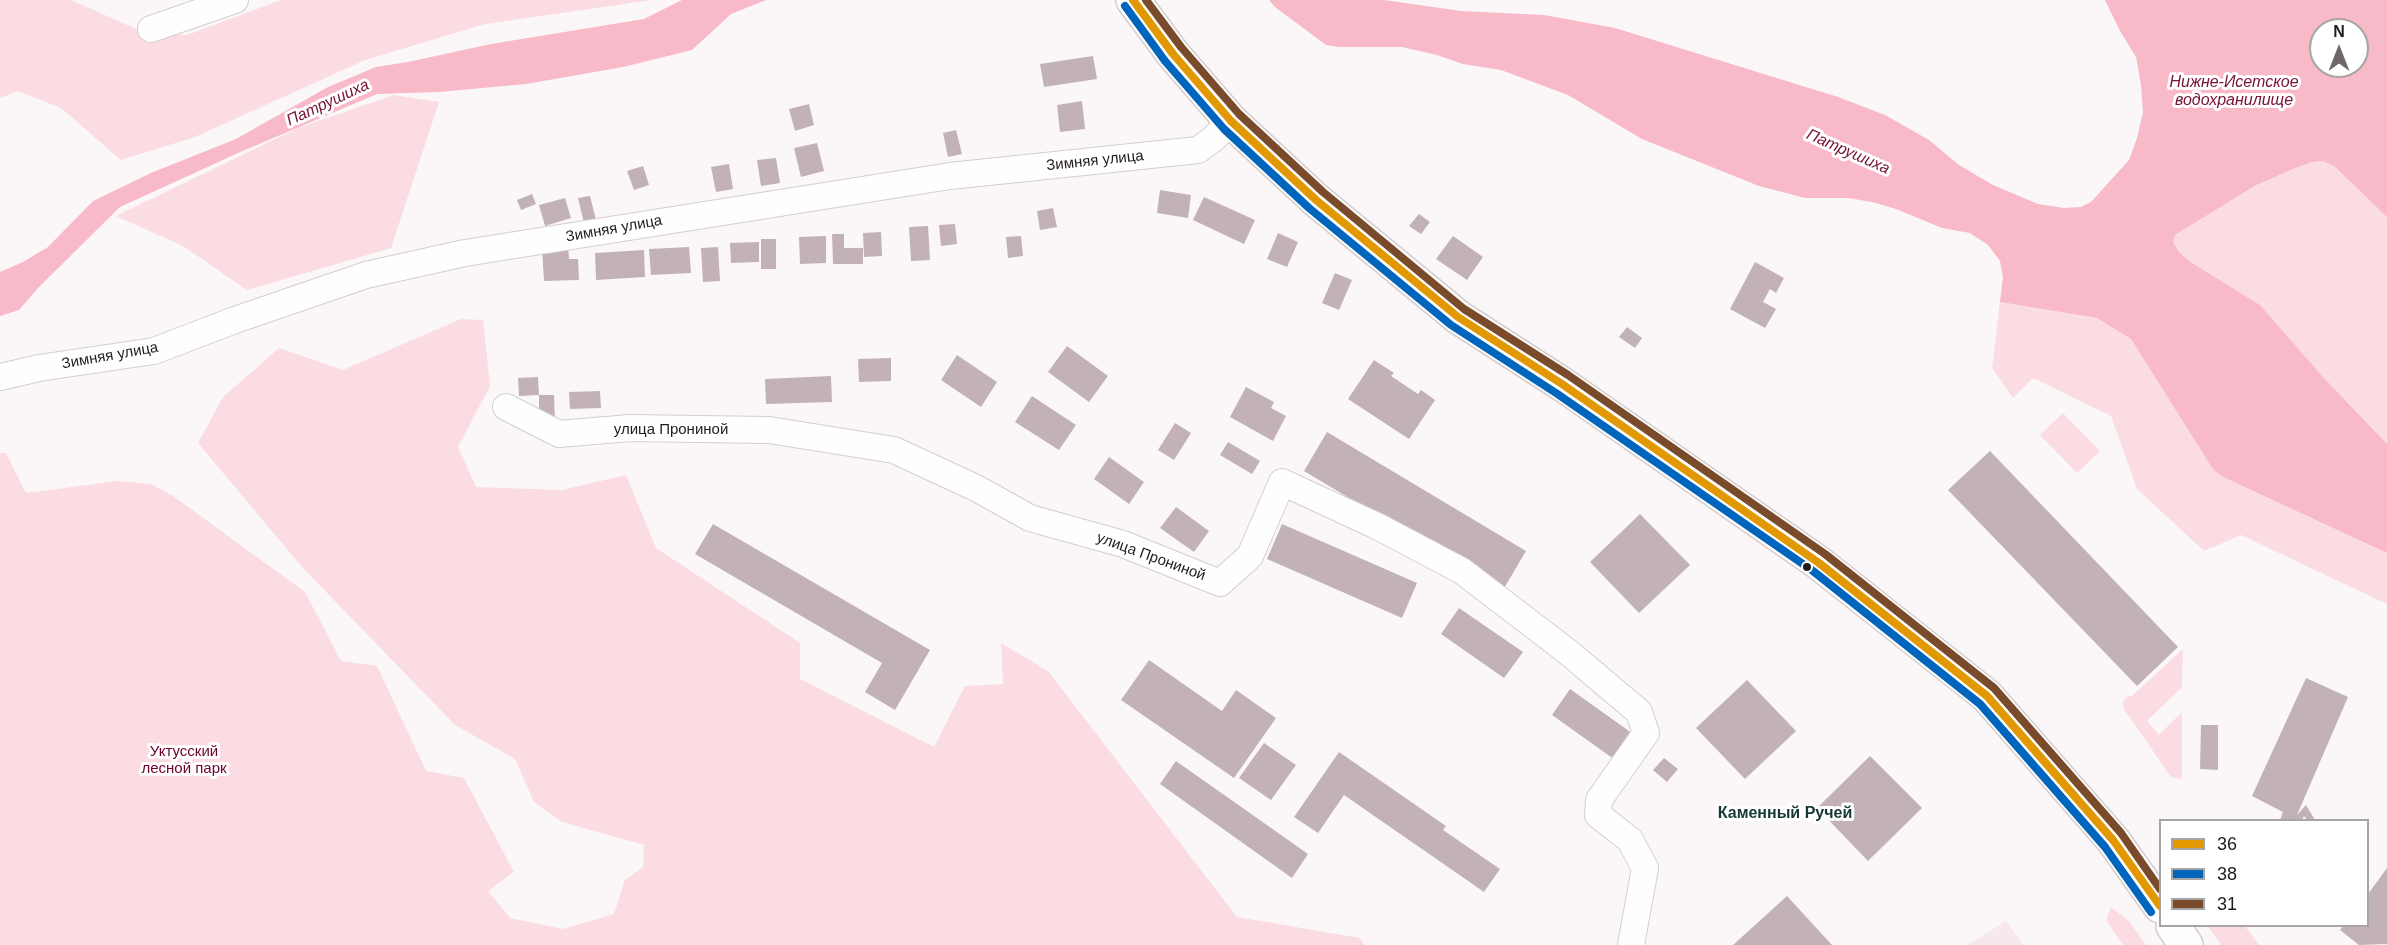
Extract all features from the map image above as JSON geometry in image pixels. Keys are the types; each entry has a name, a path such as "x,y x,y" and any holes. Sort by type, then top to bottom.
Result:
{"main road":[{"path":"1132,0 1173,54 1231,121 1316,200 1458,317 1562,384 1819,563 1987,696 2113,840 2159,905"},
{"path":"2174,927 2186,945"}],"street":[{"path":"151,29 235,0"},
{"name":"Зимняя улица","path":"0,377 39,368 154,351 235,320 366,275 465,253 950,176 1198,150 1231,121"},
{"name":"улица Прониной","path":"506,407 559,434 630,428 770,430 894,450 976,488 1030,518 1123,544 1220,583 1250,556 1282,482 1368,522 1462,571 1568,652 1639,712 1646,733 1599,800 1598,815 1630,840 1645,868 1631,945"}],"shaded area":[{"path":"2006,921 2023,945 1968,945"}],"green space":[{"path":"0,0 71,0 145,33 187,35 281,0 652,0 485,24 365,60 195,137 121,160 61,108 18,91 0,98"},
{"path":"394,95 439,102 391,248 247,290 183,246 116,216 298,128"},
{"path":"2324,161 2334,166 2387,217 2387,444 2323,377 2260,305 2189,261 2179,252 2173,242 2175,235 2256,186 2312,162"},
{"path":"2000,302 2097,318 2131,339 2213,468 2223,477 2387,553 2387,604 2241,535 2204,551 2137,489 2111,416 2033,378 2013,398 1992,368"},
{"name":"Уктусский лесной парк","path":"461,319 483,320 490,386 458,447 476,487 562,490 626,475 656,548 800,643 800,679 934,747 965,686 1003,684 1001,643 1048,671 1237,917 1360,938 1364,945 0,945 0,453 6,453 26,493 118,481 151,484 173,496 305,592 341,661 377,666 426,771 464,778 514,872 488,891 510,918 563,929 614,914 625,880 643,867 644,845 562,822 534,802 515,759 455,725 302,567 198,443 223,397 279,348 343,370"},
{"path":"2063,413 2100,451 2077,473 2040,435"},
{"path":"2183,649 2182,687 2147,721 2159,735 2182,712 2182,779 2171,777 2124,709 2123,703 2126,697 2132,696"},
{"path":"2111,907 2129,921 2146,945 2123,945 2106,920"},
{"path":"2209,927 2246,927 2259,945 2221,945"}],"water":[{"name":"Патрушиха","path":"682,0 766,0 731,14 692,50 623,67 526,84 439,92 377,94 238,153 120,207 38,288 19,310 0,316 0,272 48,247 93,201 151,173 236,139 328,87 376,67 491,44 644,19"},
{"name":"Нижне-Исетское водохранилище","path":"1269,0 1384,0 1461,11 1544,15 1615,28 1838,97 1885,115 1929,140 1959,165 1993,185 2038,204 2064,208 2081,207 2091,202 2129,160 2143,112 2136,57 2105,0 2387,0 2387,217 2334,166 2323,161 2312,162 2255,186 2175,235 2173,242 2179,252 2189,261 2260,305 2323,377 2387,444 2387,553 2223,477 2213,469 2131,339 2097,318 2000,302 2003,277 2000,261 1988,245 1970,233 1942,228 1872,202 1848,198 1805,198 1759,186 1642,139 1568,95 1501,70 1463,64 1402,47 1326,45"}],"building":[{"path":"1093,56 1097,79 1044,87 1040,64"},
{"path":"1082,101 1085,129 1060,132 1057,105"},
{"path":"809,104 814,125 795,131 789,109"},
{"path":"956,130 962,154 948,157 943,133"},
{"path":"817,143 824,171 801,177 794,148"},
{"path":"776,158 780,183 761,186 757,160"},
{"path":"729,164 733,189 716,192 711,167"},
{"path":"643,166 649,185 634,190 627,171"},
{"path":"1160,190 1191,195 1188,218 1157,213"},
{"path":"532,194 536,204 521,210 517,200"},
{"path":"590,196 596,220 584,223 578,198"},
{"path":"1204,197 1255,220 1244,244 1193,220"},
{"path":"565,198 571,218 545,226 539,205"},
{"path":"1053,208 1057,227 1040,230 1037,211"},
{"path":"1419,214 1430,222 1421,234 1409,226"},
{"path":"955,224 957,244 941,246 939,225"},
{"path":"928,226 930,260 911,261 909,227"},
{"path":"881,232 882,256 864,257 863,233"},
{"path":"1278,233 1298,242 1287,267 1267,259"},
{"path":"832,234 844,234 844,248 863,248 863,264 833,264"},
{"path":"826,236 826,263 800,264 799,237"},
{"path":"1021,236 1023,256 1008,258 1006,237"},
{"path":"1453,236 1483,257 1467,280 1436,259"},
{"path":"761,239 776,239 776,269 761,269"},
{"path":"759,242 759,262 731,263 730,243"},
{"path":"568,246 569,259 578,259 579,280 544,281 542,248"},
{"path":"689,247 691,273 651,275 649,249"},
{"path":"718,247 720,281 703,282 701,248"},
{"path":"644,250 645,277 596,280 595,253"},
{"path":"1755,262 1784,278 1776,293 1770,289 1763,302 1776,309 1765,328 1730,309"},
{"path":"1335,273 1352,280 1339,310 1322,303"},
{"path":"1627,327 1642,338 1635,348 1619,337"},
{"path":"1067,346 1108,376 1089,402 1048,372"},
{"path":"957,355 997,382 981,407 941,380"},
{"path":"891,358 891,381 859,382 858,359"},
{"path":"1374,360 1394,373 1391,376 1418,394 1421,390 1435,400 1409,439 1348,399"},
{"path":"831,376 832,402 766,404 765,379"},
{"path":"538,377 539,395 519,396 518,378"},
{"path":"1246,387 1274,402 1271,408 1286,416 1273,441 1230,417"},
{"path":"600,391 601,408 570,409 569,392"},
{"path":"539,395 554,395 555,420 539,421"},
{"path":"1032,396 1076,425 1059,450 1015,422"},
{"path":"1175,423 1191,433 1174,460 1158,450"},
{"path":"1327,432 1526,551 1503,590 1304,471"},
{"path":"1228,442 1260,461 1252,474 1220,455"},
{"path":"1990,451 2178,647 2137,686 1948,490"},
{"path":"1109,457 1144,482 1129,504 1094,479"},
{"path":"1176,507 1209,531 1194,552 1160,528"},
{"path":"1640,514 1690,565 1639,613 1590,562"},
{"path":"713,524 930,650 895,710 865,692 882,663 695,554"},
{"path":"1282,524 1417,583 1402,618 1267,559"},
{"path":"1459,608 1523,652 1504,678 1441,634"},
{"path":"1149,660 1222,711 1236,690 1276,718 1234,778 1121,700"},
{"path":"2306,678 2348,697 2297,815 2306,805 2314,819 2306,819 2304,816 2302,819 2280,819 2283,812 2252,796"},
{"path":"1747,680 1796,731 1745,779 1696,728"},
{"path":"1570,689 1636,736 1618,762 1552,715"},
{"path":"2201,725 2218,725 2218,770 2200,769"},
{"path":"1264,743 1296,765 1271,800 1239,778"},
{"path":"1339,752 1446,826 1443,830 1500,869 1484,892 1344,795 1318,833 1294,817"},
{"path":"1870,756 1922,808 1868,861 1817,808"},
{"path":"1664,758 1678,769 1667,782 1653,770"},
{"path":"1176,761 1308,854 1292,878 1160,784"},
{"path":"2387,868 2387,944 2359,945 2340,930 2342,927 2369,927 2369,893"},
{"path":"1787,896 1832,945 1733,945"}],"transit line":[{"name":"36","path":"1133,0 1173,54 1231,121 1316,200 1458,317 1562,384 1819,563 1987,696 2113,840 2159,905"},
{"name":"31","path":"1146,0 1181,47 1239,114 1323,192 1464,309 1568,375 1825,554 1994,688 2121,833 2159,888"},
{"name":"38","path":"1125,6 1165,61 1224,129 1309,208 1451,325 1556,393 1813,571 1980,704 2105,847 2151,912"}],"district":[{"name":"Каменный Ручей","path":"1785,814"}]}
